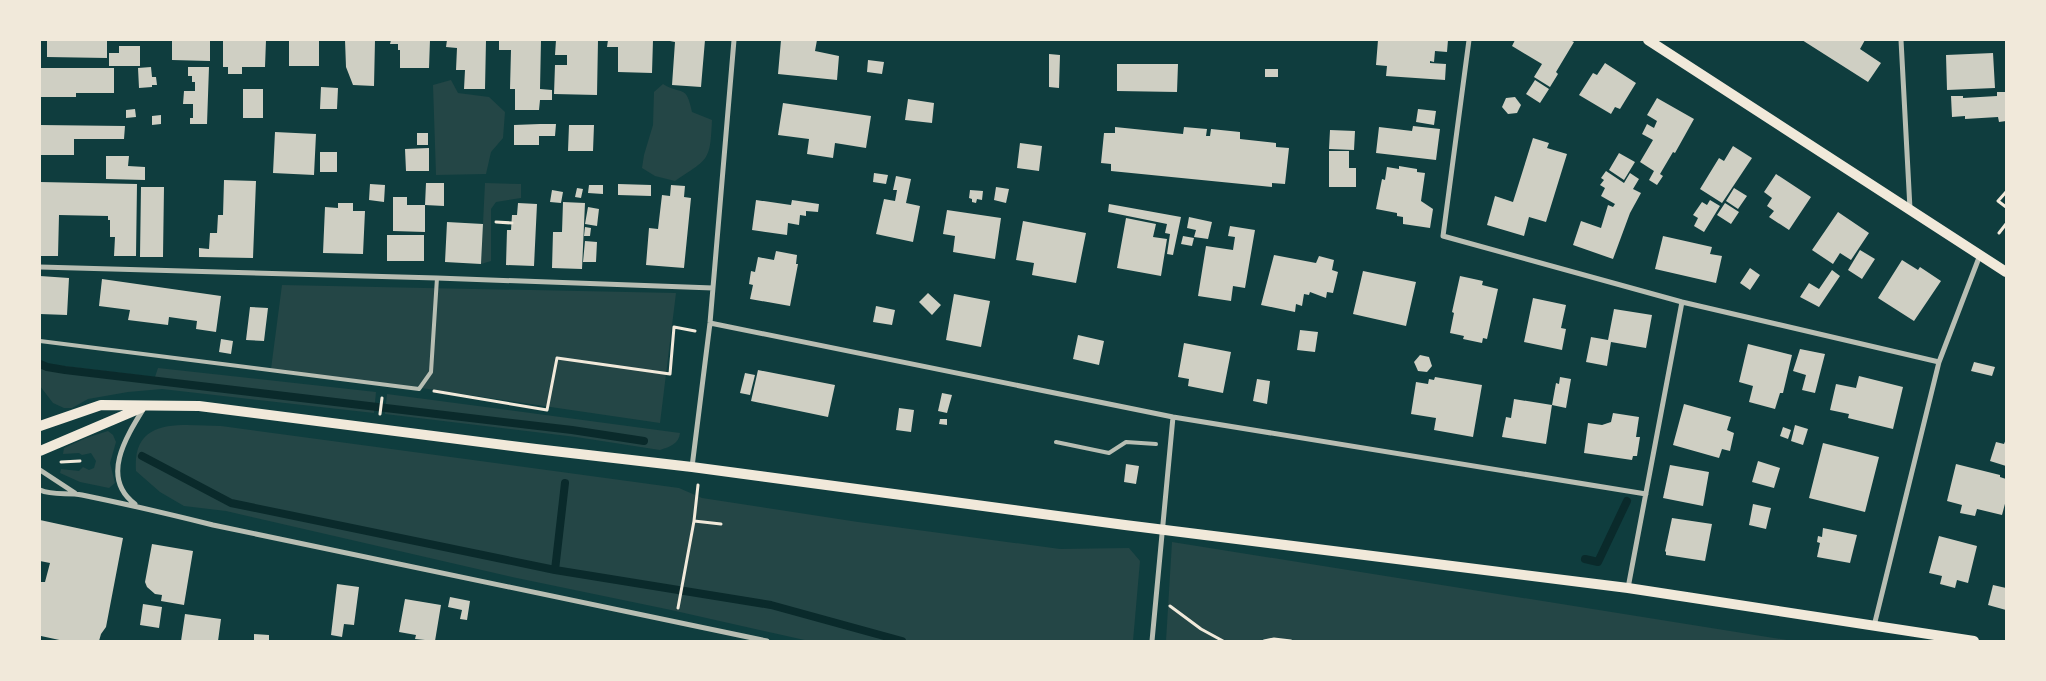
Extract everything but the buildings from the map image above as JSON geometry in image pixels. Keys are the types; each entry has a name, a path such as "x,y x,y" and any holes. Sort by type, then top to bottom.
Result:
{"main road":[{"path":"1648,40 2006,272"},
{"path":"40,426 101,406 199,406 692,467 1162,530 1628,588 1974,641"},
{"path":"40,451 145,407"}],"street":[{"path":"692,467 710,323 734,40"},
{"path":"1470,40 1443,236 1682,302 1938,362"},
{"path":"1901,40 1910,210"},
{"path":"1874,626 1938,362 1980,255"},
{"path":"40,267 713,288"},
{"path":"1628,588 1682,302"},
{"path":"710,323 1173,417 1646,494"},
{"path":"138,506 125,497 117,475 119,458 128,434 145,407"},
{"path":"1152,641 1173,417"},
{"path":"40,470 75,494"},
{"path":"40,490 47,493 75,494 138,506 213,525 767,641"}],"lane":[{"path":"40,341 419,389 431,372 437,278"},
{"path":"1056,442 1109,453 1126,442 1156,444"}],"path":[{"path":"2006,192 1998,201 2006,207"},
{"path":"496,222 512,223"},
{"path":"1999,233 2006,224"},
{"path":"419,389 547,410 557,358 670,374 674,327 708,333"},
{"path":"378,429 384,385"},
{"path":"58,462 80,461"},
{"path":"678,606 694,521 698,485"},
{"path":"694,521 721,524"},
{"path":"1156,601 1175,609 1201,629 1224,641"},
{"path":"1264,641 1274,639 1291,641"}],"shaded area":[{"path":"451,80 458,93 489,97 505,112 503,138 491,152 486,174 436,175 433,85"},
{"path":"663,84 685,94 688,97 692,112 712,120 710,144 706,158 675,181 655,176 642,168 653,125 654,92"},
{"path":"485,183 521,184 521,198 496,202 491,209 491,261 481,264"},
{"path":"282,285 676,293 660,423 394,384 271,369"},
{"path":"40,363 155,377 158,368 376,392 374,413 162,389 128,392 88,399 72,408 64,408 53,403 40,386"},
{"path":"387,394 680,433 676,442 660,450 576,437 385,414"},
{"path":"176,425 221,426 679,488 702,498 858,522 1060,549 1129,548 1140,561 1133,641 809,641 512,577 226,511 184,506 160,492 136,471 137,453 142,440 151,432"},
{"path":"108,431 113,435 116,442 110,463 115,483 109,488 80,482 60,473 61,469 79,471 83,467 89,470 94,468 96,461 91,453 82,455 79,453 63,454 64,448"},
{"path":"1172,542 1793,641 1166,641"}],"waterway":[{"path":"40,364 65,370 572,430 644,441"},
{"path":"142,456 231,503 555,570 771,605 902,641"},
{"path":"555,570 565,483"},
{"path":"1585,559 1598,562 1627,501"}]}
